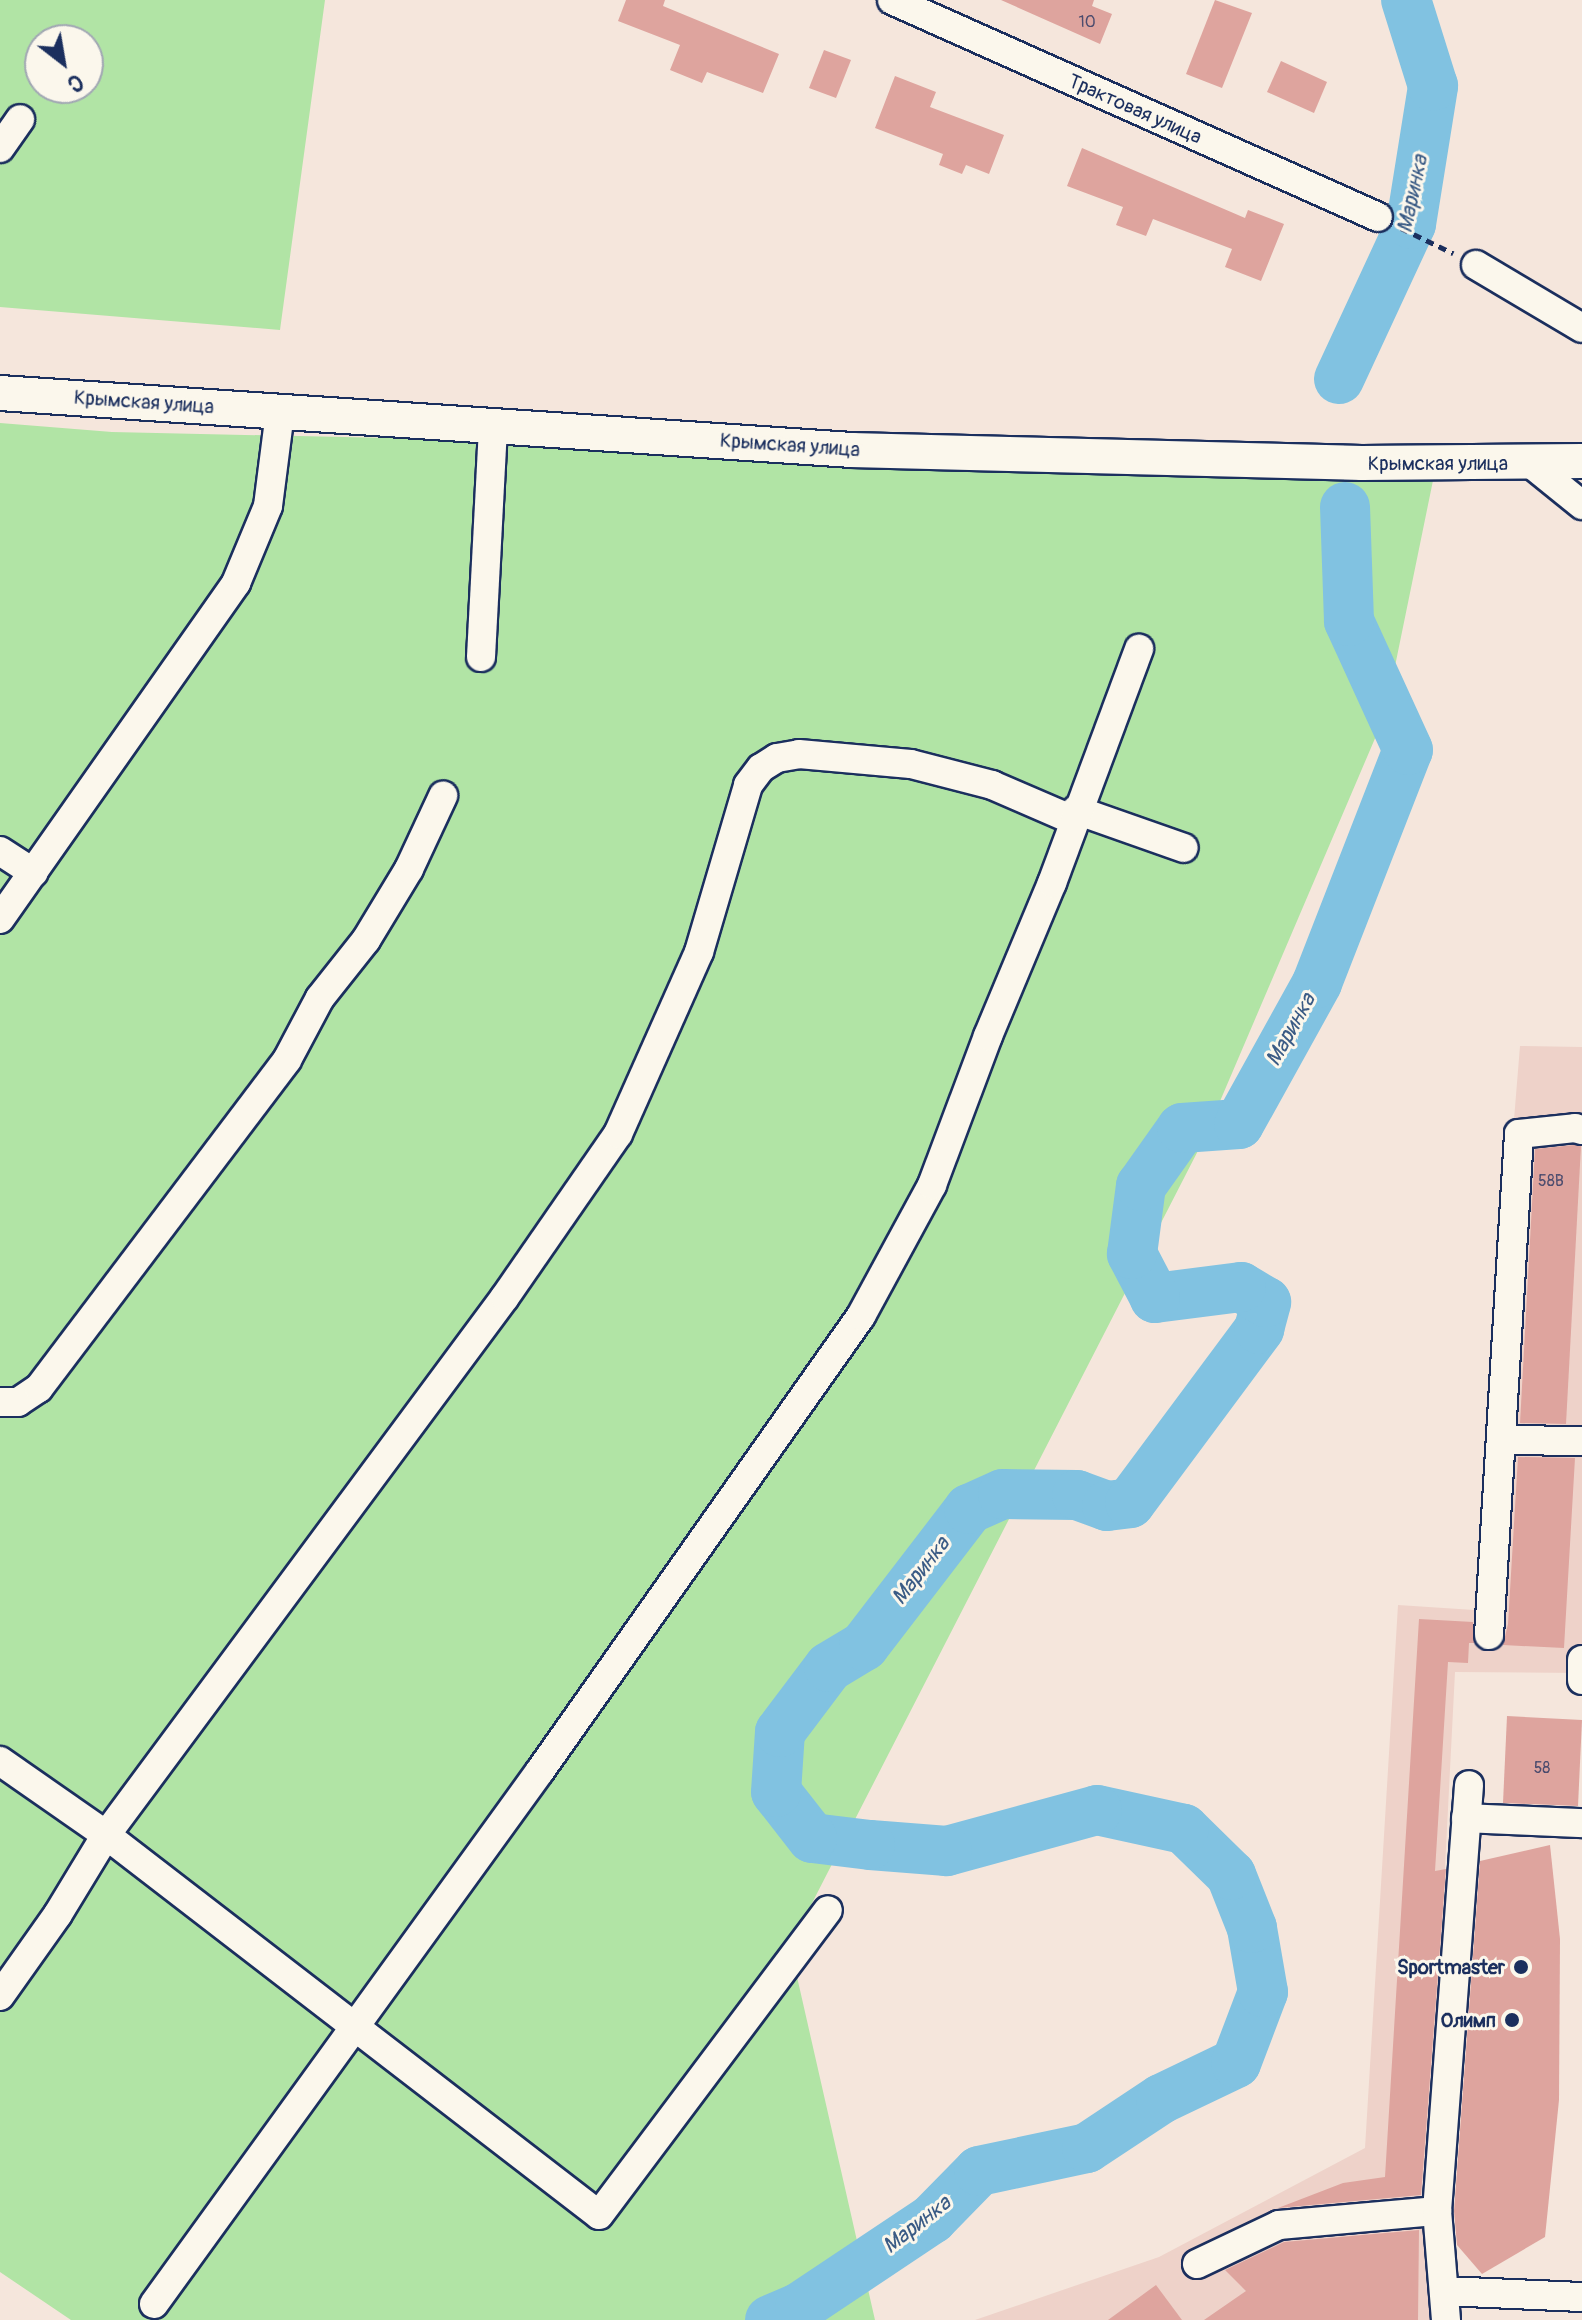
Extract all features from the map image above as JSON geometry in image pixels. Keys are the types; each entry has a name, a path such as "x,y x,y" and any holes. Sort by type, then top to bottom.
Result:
{"main road":[{"name":"Крымская улица","path":"0,393 851,450 1530,463 1582,461"}],"street":[{"name":"Трактовая улица","path":"892,0 1378,217"},
{"path":"0,148 20,119"},
{"path":"1476,265 1582,328"},
{"path":"0,919 236,583 268,506 280,412"},
{"path":"481,657 493,426"},
{"path":"1530,463 1582,505"},
{"path":"154,2304 540,1771 861,1316 932,1185 988,1036 1052,883 1074,815 1139,649"},
{"path":"0,1996 58,1914 106,1835 505,1297 618,1134 699,952 748,785 761,768 777,758 799,754 911,764 992,785 1074,815 1184,848"},
{"path":"0,1402 18,1402 39,1388 287,1060 320,998 366,940 409,869 443,796"},
{"path":"0,851 34,873"},
{"path":"1489,1635 1519,1134 1575,1128 1582,1130"},
{"path":"1502,1440 1582,1441"},
{"path":"1582,1660 1582,1680"},
{"path":"0,1761 106,1835 599,2215 828,1910"},
{"path":"1446,2320 1437,2211 1469,1785"},
{"path":"1466,1818 1582,1823"},
{"path":"1197,2264 1279,2225 1437,2211"},
{"path":"1444,2291 1582,2297"}],"path":[{"path":"1378,217 1476,265"}],"shaded area":[{"path":"1520,1046 1582,1047 1582,1673 1455,1672 1426,2239 1432,2320 975,2320 1159,2257 1365,2148 1398,1605 1474,1610"}],"green space":[{"path":"0,0 325,0 280,330 0,307"},
{"path":"0,423 112,432 1437,461 1385,715 1203,1141 790,1946 875,2320 71,2320 0,2272"}],"building":[{"path":"626,0 665,0 663,6 779,54 763,93 707,72 702,83 670,70 680,45 618,21"},
{"path":"1001,0 1094,0 1092,6 1112,14 1100,44"},
{"path":"1215,0 1252,13 1222,88 1186,74"},
{"path":"824,50 851,60 836,98 809,88"},
{"path":"1281,61 1327,82 1314,113 1267,92"},
{"path":"895,76 936,92 930,107 1004,135 989,174 966,165 962,174 939,165 943,154 875,128"},
{"path":"1082,148 1245,218 1248,210 1284,224 1261,281 1225,267 1232,249 1153,219 1146,236 1116,225 1123,207 1067,186"},
{"path":"1581,1146 1566,1424 1520,1423 1535,1149"},
{"path":"1518,1457 1575,1458 1564,1648 1503,1645 1508,1624"},
{"path":"1419,1619 1473,1622 1474,1643 1469,1643 1468,1663 1448,1662 1435,1871 1446,1869 1421,2195 1278,2208 1343,2183 1385,2177"},
{"path":"1507,1716 1582,1720 1578,1806 1503,1803"},
{"name":"Олимп","path":"1550,1845 1560,1939 1559,2100 1545,2237 1482,2274 1457,2245 1454,2211 1480,1861"},
{"path":"1419,2230 1418,2320 1204,2320 1246,2291 1225,2270 1284,2242"},
{"path":"1156,2285 1182,2320 1108,2320"}],"waterway":[{"name":"Маринка","path":"1339,379 1411,224 1433,86 1406,0"},
{"name":"Маринка","path":"770,2320 800,2307 932,2219 979,2171 1087,2148 1161,2099 1236,2063 1263,1992 1252,1928 1231,1875 1184,1829 1097,1810 947,1851 870,1845 812,1838 776,1792 780,1732 829,1667 864,1646 969,1509 1003,1494 1077,1495 1107,1506 1130,1503 1259,1329 1266,1302 1241,1287 1155,1298 1132,1254 1141,1186 1182,1128 1239,1124 1317,983 1408,750 1349,621 1345,507"}],"place":[{"name":"Sportmaster","path":"1521,1967"},
{"name":"Олимп","path":"1512,2020"}]}
